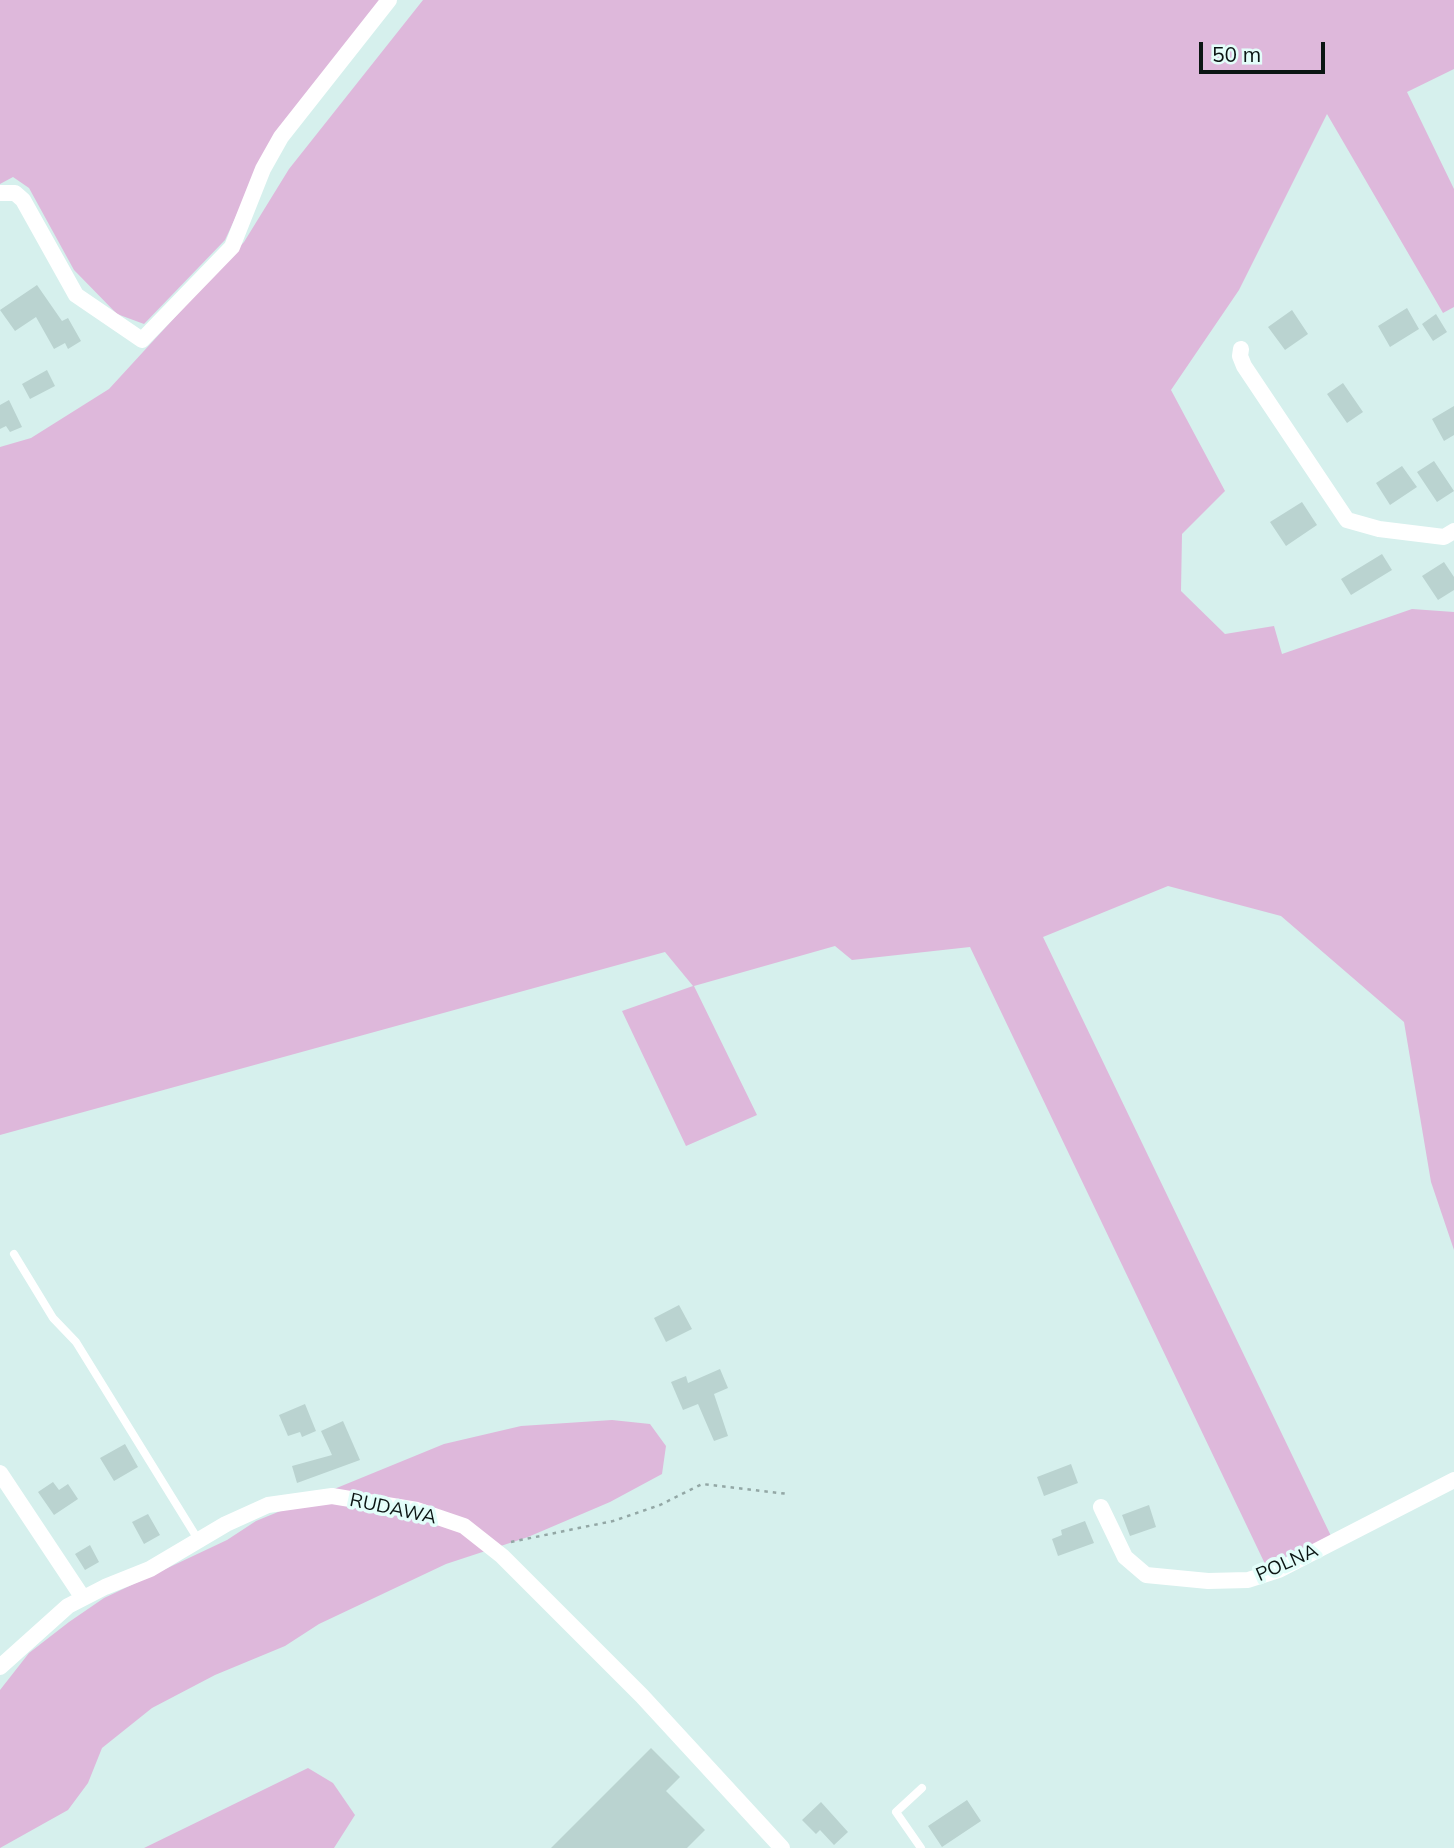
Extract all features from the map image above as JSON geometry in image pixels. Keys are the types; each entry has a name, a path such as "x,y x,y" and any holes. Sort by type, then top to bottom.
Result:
{"street":[{"path":"0,193 15,193 23,200 76,295 142,340 232,247 263,169 281,137 389,0"},
{"path":"1241,349 1244,366 1347,520 1379,529 1444,537 1454,531"},
{"path":"0,1474 83,1598"},
{"name":"POLNA","path":"1101,1507 1125,1557 1146,1575 1208,1581 1248,1580 1279,1570 1454,1480"},
{"name":"RUDAWA","path":"0,1667 68,1606 150,1569 268,1504 332,1496 417,1510 464,1526 491,1547 642,1696 775,1845"}],"lane":[{"path":"15,1254 53,1318 76,1342 199,1541"},
{"path":"920,1848 896,1812 922,1788"}],"path":[{"path":"491,1547 614,1521 660,1505 702,1484 788,1494"}],"shaded area":[{"path":"0,0 380,0 271,141 225,240 144,324 117,314 74,270 29,188 13,177 0,184"},
{"path":"423,0 1454,0 1454,69 1407,92 1454,189 1454,307 1443,313 1327,114 1239,290 1171,390 1225,491 1182,534 1181,591 1225,634 1274,626 1282,654 1412,609 1454,612 1454,1250 1431,1182 1404,1022 1281,916 1168,886 1043,937 1331,1536 1266,1566 970,947 852,960 835,946 694,986 757,1115 686,1146 622,1011 693,986 665,952 0,1135 0,447 31,438 109,389 244,242 289,169"},
{"path":"612,1420 650,1424 666,1446 662,1474 610,1502 528,1537 446,1564 319,1624 285,1646 215,1675 152,1708 102,1748 88,1783 68,1810 0,1848 0,1690 29,1653 69,1622 104,1598 227,1540 256,1521 444,1444 521,1426"},
{"path":"308,1768 333,1783 355,1815 334,1848 144,1848"}],"building":[{"path":"37,285 62,321 68,318 81,341 68,349 65,343 54,349 36,317 15,331 0,310"},
{"path":"1407,308 1419,329 1390,347 1378,326"},
{"path":"1292,310 1308,334 1285,350 1268,327"},
{"path":"1436,314 1447,332 1433,341 1422,324"},
{"path":"47,370 55,386 30,399 22,384"},
{"path":"1343,383 1363,412 1347,423 1327,394"},
{"path":"9,400 22,427 10,432 6,426 0,429 0,405"},
{"path":"1454,406 1454,435 1444,441 1432,419"},
{"path":"1434,461 1454,491 1437,502 1417,472"},
{"path":"1402,466 1417,487 1390,505 1376,483"},
{"path":"1302,502 1317,525 1286,546 1270,522"},
{"path":"1382,554 1392,570 1351,595 1341,579"},
{"path":"1444,562 1454,577 1454,590 1438,600 1422,576"},
{"path":"679,1305 692,1329 666,1342 654,1318"},
{"path":"720,1369 728,1388 714,1394 728,1436 714,1441 698,1404 683,1410 671,1382 686,1376 688,1383"},
{"path":"305,1404 316,1431 302,1437 300,1432 288,1436 279,1415"},
{"path":"343,1421 360,1460 297,1483 292,1466 332,1455 321,1431"},
{"path":"125,1444 138,1467 114,1481 100,1458"},
{"path":"1071,1464 1078,1483 1044,1496 1037,1477"},
{"path":"53,1482 59,1490 68,1484 78,1499 54,1515 38,1492"},
{"path":"1149,1505 1156,1527 1130,1536 1122,1515"},
{"path":"148,1514 160,1535 144,1544 132,1522"},
{"path":"1085,1521 1094,1543 1058,1556 1052,1539 1062,1535 1061,1530"},
{"path":"90,1545 99,1562 85,1570 75,1554"},
{"path":"651,1748 680,1777 666,1791 705,1830 687,1848 551,1848"},
{"path":"967,1800 981,1821 942,1847 928,1826"},
{"path":"821,1802 848,1832 834,1845 820,1830 816,1834 802,1820"}]}
